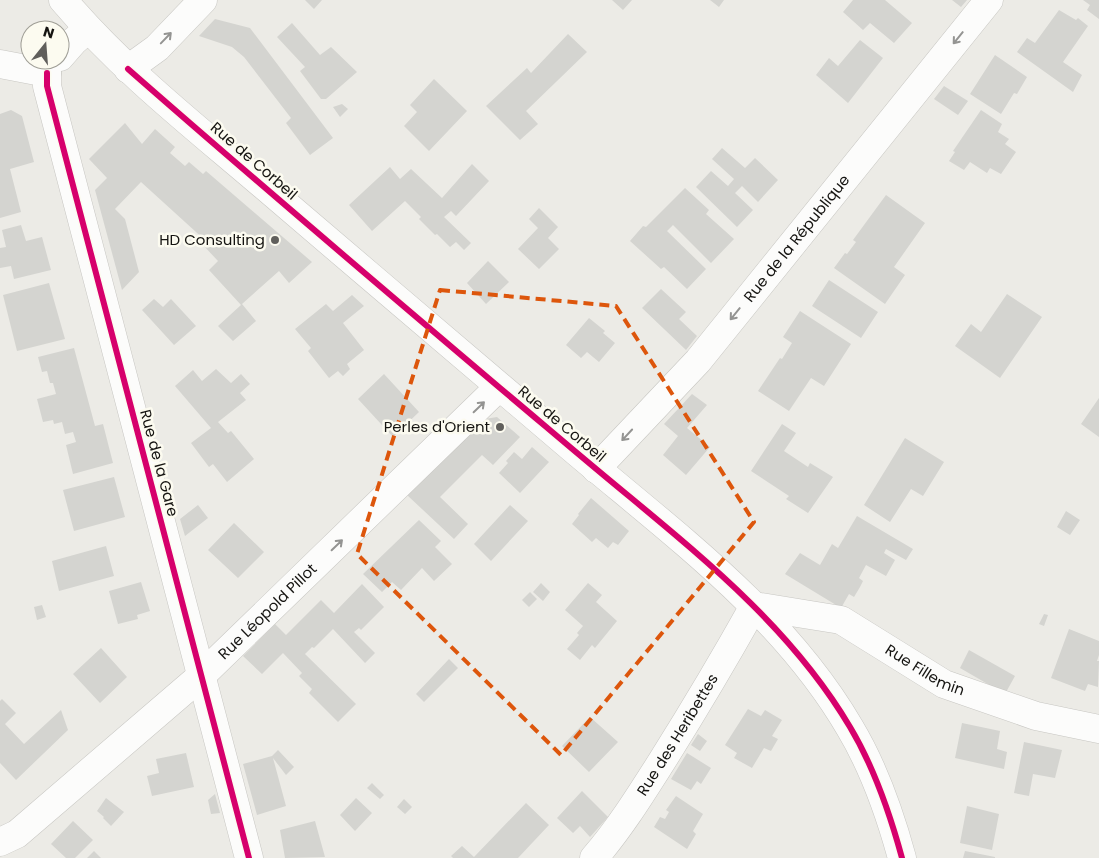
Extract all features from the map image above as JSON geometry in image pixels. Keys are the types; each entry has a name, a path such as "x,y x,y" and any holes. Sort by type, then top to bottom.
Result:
{"street":[{"name":"Rue de Corbeil","path":"63,0 88,29 128,69 499,387 698,554 782,634 816,676 851,729 873,772 894,828 902,858"},
{"path":"128,69 157,48 203,0"},
{"name":"Rue de la République","path":"596,469 698,361 989,0"},
{"path":"70,46 88,29"},
{"path":"0,64 20,64"},
{"name":"Rue de la Gare","path":"53,70 47,86 249,858"},
{"name":"Rue Léopold Pillot","path":"0,842 17,834 201,676 499,387"},
{"name":"Rue Fillemin","path":"754,606 841,620 944,684 1036,716 1099,729"},
{"name":"Rue des Heribettes","path":"594,858 612,838 644,790 754,606"}],"highlighted area":[{"path":"440,290 616,306 754,522 561,755 357,554"}],"building":[{"path":"305,0 322,0 314,9"},
{"path":"612,0 632,0 623,10"},
{"path":"710,0 724,0 719,7"},
{"path":"853,0 885,0 912,23 894,43 870,23 863,30 843,12"},
{"path":"952,0 967,0 961,7"},
{"path":"1083,0 1099,0 1099,19 1087,10 1090,5"},
{"path":"1059,10 1076,20 1078,18 1088,26 1063,62 1082,75 1073,92 1017,52 1027,38 1035,43"},
{"path":"215,19 250,28 333,138 310,155 286,123 291,118 244,57 232,47 199,36"},
{"path":"292,23 320,55 331,47 357,72 326,99 321,99 300,71 305,67 277,37"},
{"path":"568,34 587,52 526,111 538,124 520,140 486,106 527,68 531,73"},
{"path":"860,40 883,58 848,103 816,75 829,58 838,66"},
{"path":"995,55 1027,77 1017,94 1014,93 1001,114 970,94"},
{"path":"434,79 467,111 429,151 404,126 417,112 410,105"},
{"path":"944,86 968,101 958,115 934,99"},
{"path":"342,104 348,109 340,117 333,107"},
{"path":"11,110 22,116 34,162 10,169 21,212 0,218 0,114"},
{"path":"981,110 1002,124 998,132 1009,139 1005,144 1016,152 1001,174 990,168 987,173 970,162 964,170 949,161 955,152 953,151"},
{"path":"125,123 142,144 155,129 175,147 170,153 185,166 189,162 203,174 206,171 312,262 289,283 279,271 242,304 256,321 233,341 218,326 241,305 209,270 218,261 203,245 207,242 141,182 115,209 125,219 139,272 122,290 95,190 107,178 89,159"},
{"path":"722,148 745,168 755,158 778,180 758,202 742,186 735,193 753,210 737,227 696,187 711,171 728,186 734,179 712,159"},
{"path":"472,164 489,181 456,216 451,211 444,217 471,243 464,250 456,242 450,247 437,234 435,235 405,201 372,231 349,205 390,167 400,179 411,169 442,198"},
{"path":"685,188 709,210 706,214 734,239 711,263 673,225 667,231 706,269 687,289 664,267 661,269 630,241 643,226 646,227"},
{"path":"886,195 925,223 894,267 905,275 885,304 834,268 856,242 853,240"},
{"path":"539,208 558,227 548,238 559,249 539,269 518,249 538,228 529,219"},
{"path":"21,225 26,241 42,237 51,270 14,279 11,266 0,268 0,248 6,247 2,230"},
{"path":"488,261 509,282 486,304 467,283"},
{"path":"829,280 878,312 861,338 812,306"},
{"path":"49,283 65,339 17,351 3,295"},
{"path":"661,289 686,312 679,319 697,336 686,350 642,308"},
{"path":"1007,294 1042,317 1000,378 955,346 971,324 981,332"},
{"path":"352,295 364,306 343,323 364,350 347,364 350,369 343,376 338,371 329,378 308,351 311,348 295,329 326,304 333,311"},
{"path":"154,299 163,307 171,299 196,326 174,345 142,310"},
{"path":"800,311 851,344 824,386 811,378 789,411 758,391 792,343 783,337"},
{"path":"589,318 605,331 603,333 615,343 599,362 587,352 581,358 566,345"},
{"path":"74,348 95,426 103,424 113,463 73,474 66,445 76,442 73,432 65,434 62,422 54,424 53,420 43,422 37,399 56,394 53,383 50,383 47,371 42,372 38,357"},
{"path":"216,369 231,383 241,374 250,384 240,393 246,400 218,422 228,433 231,431 254,459 227,482 213,464 209,467 191,443 211,428 175,386 193,370 202,381"},
{"path":"384,374 419,412 393,437 358,399"},
{"path":"692,394 707,405 687,428 710,447 686,475 663,455 678,436 664,424"},
{"path":"1099,398 1099,437 1081,424"},
{"path":"497,417 520,437 493,465 482,455 440,497 468,524 454,539 407,495 485,419"},
{"path":"782,424 796,433 784,451 808,467 810,463 833,477 808,513 786,499 789,496 751,471"},
{"path":"905,438 944,462 923,496 911,489 890,522 864,505"},
{"path":"532,447 549,462 520,493 499,473 508,463 506,461 514,452 522,459"},
{"path":"114,477 125,517 74,531 63,490"},
{"path":"591,498 629,531 618,545 613,542 608,548 596,538 592,542 572,524"},
{"path":"198,505 208,518 185,536 180,519"},
{"path":"510,505 528,521 491,561 474,544"},
{"path":"1066,511 1080,520 1070,535 1057,527"},
{"path":"857,516 913,549 906,560 886,549 884,553 895,560 886,576 866,565 859,578 863,581 860,587 854,597 849,594 841,608 785,574 800,553 820,565 832,544 838,548"},
{"path":"419,520 441,541 435,547 452,564 434,581 422,568 401,590 392,582 382,592 363,574"},
{"path":"234,523 264,552 238,578 208,550"},
{"path":"106,546 114,576 59,591 52,561"},
{"path":"141,582 150,611 137,615 138,619 118,624 109,591"},
{"path":"541,583 550,592 543,601 533,592"},
{"path":"588,583 602,595 596,602 617,621 595,648 592,645 580,660 567,649 579,635 577,633 583,626 565,610"},
{"path":"362,584 384,607 361,630 359,628 354,632 375,653 365,663 333,629 314,648 312,647 305,654 356,704 338,722 309,693 312,689 299,676 302,673 283,653 262,674 243,656 275,624 286,635 321,600 334,613"},
{"path":"530,592 537,599 529,607 522,600"},
{"path":"42,605 46,617 37,620 34,607"},
{"path":"1044,614 1048,615 1044,626 1039,624"},
{"path":"1069,629 1099,641 1097,661 1099,661 1098,687 1088,684 1085,691 1051,678"},
{"path":"101,648 127,677 100,703 73,674"},
{"path":"969,650 1015,676 1005,694 960,668"},
{"path":"449,659 458,668 424,702 416,694"},
{"path":"2,699 16,713 5,724 24,744 61,710 68,730 16,780 0,763 0,701"},
{"path":"748,709 761,716 765,710 782,720 772,736 778,739 771,751 764,748 752,768 734,758 737,753 725,745"},
{"path":"590,717 618,742 589,772 562,746"},
{"path":"962,723 1000,731 997,749 1007,752 1004,769 955,758"},
{"path":"698,734 707,741 700,751 691,745"},
{"path":"1024,742 1062,750 1055,778 1033,774 1029,796 1014,793"},
{"path":"278,750 294,767 286,775 273,758 286,806 257,815 243,764 272,756"},
{"path":"186,753 194,787 152,796 147,776 159,773 156,759"},
{"path":"687,753 711,768 701,784 697,781 691,790 671,779"},
{"path":"372,783 384,795 380,799 367,788"},
{"path":"582,791 608,817 590,837 580,826 573,833 557,818"},
{"path":"215,794 220,813 211,814 208,800"},
{"path":"676,796 703,814 693,831 696,834 687,849 654,827 660,817 665,819 669,812 666,810"},
{"path":"106,798 124,812 111,826 97,811"},
{"path":"356,798 372,813 355,831 340,815"},
{"path":"404,799 412,807 405,814 397,807"},
{"path":"526,803 549,825 518,858 453,858 451,856 462,846 474,857"},
{"path":"967,806 999,814 992,850 960,843"},
{"path":"73,821 93,840 75,858 66,858 51,844"},
{"path":"315,821 325,857 285,858 280,830"},
{"path":"94,851 101,858 87,858"},
{"path":"965,851 995,857 995,858 963,858"}],"cycle path":[{"path":"128,69 360,269 691,549 721,575 778,631 828,693 859,742 881,791 902,858"},
{"path":"47,73 47,86 249,858"}],"place":[{"name":"HD Consulting","path":"275,240"},
{"name":"Perles d'Orient","path":"500,427"}]}
